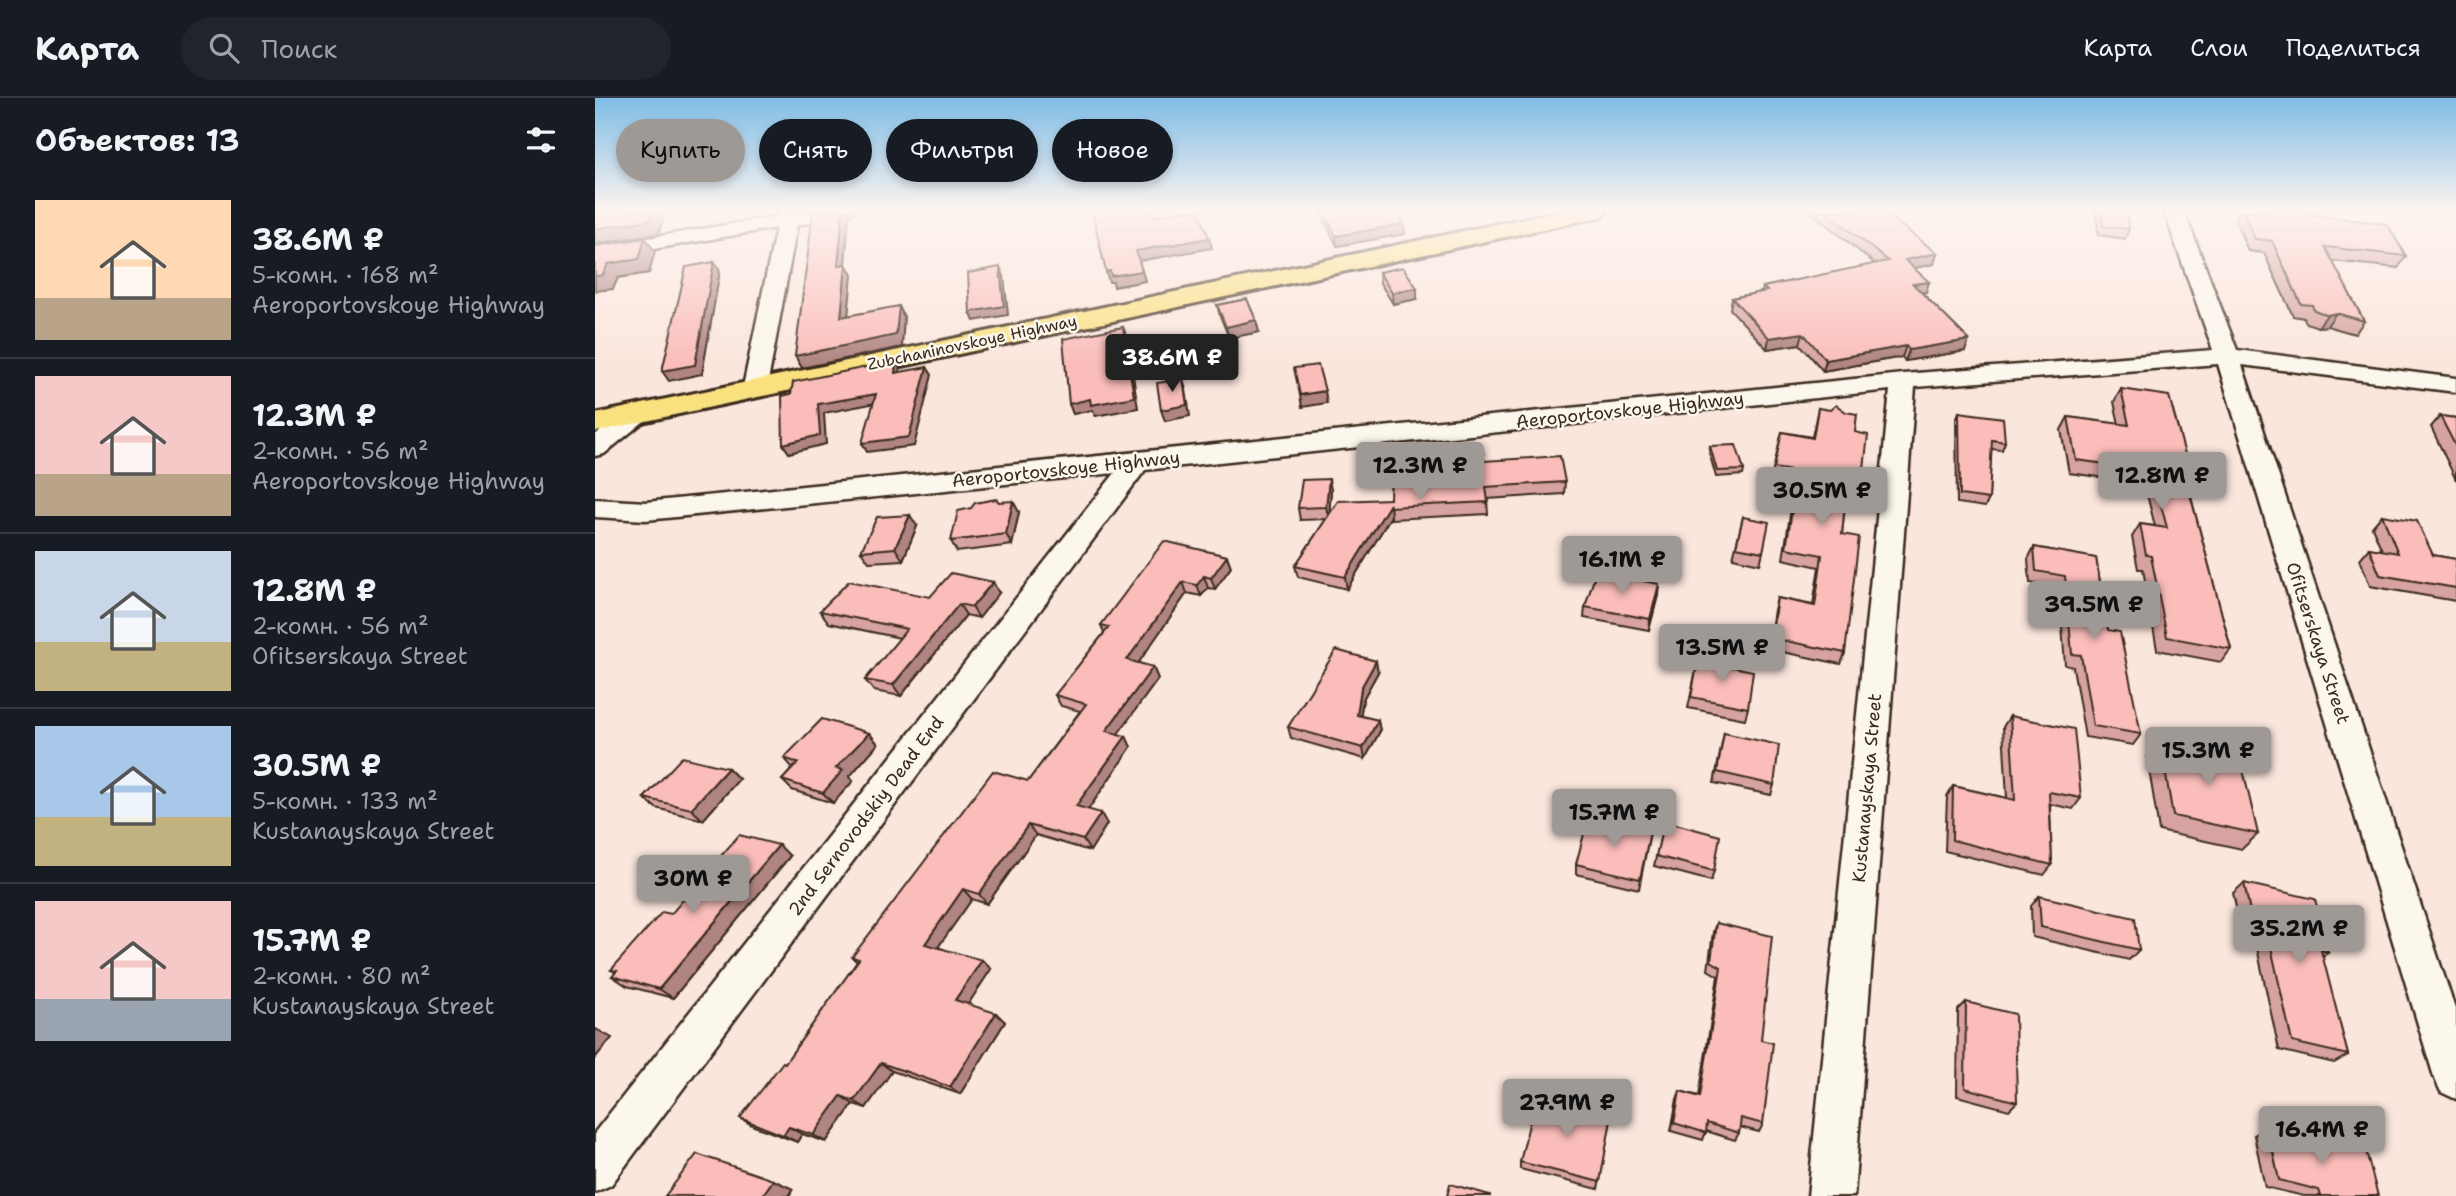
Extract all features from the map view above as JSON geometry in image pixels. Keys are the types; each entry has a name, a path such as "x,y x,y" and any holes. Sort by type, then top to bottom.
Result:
{"main road":[{"name":"Zubchaninovskoye Highway","path":"639,413 1350,262"},
{"path":"595,423 639,413"}],"street":[{"path":"755,387 779,262"},
{"name":"Ofitserskaya Street","path":"2193,262 2227,356 2456,1077"},
{"name":"Aeroportovskoye Highway","path":"595,508 646,511 1903,381 2227,356 2456,385"},
{"name":"Kustanayskaya Street","path":"1831,1196 1903,381"},
{"path":"595,448 639,413"},
{"name":"2nd Sernovodskiy Dead End","path":"595,1169 1137,462"}],"building":[{"path":"595,262 619,262 608,264 603,275 595,276"},
{"path":"714,262 695,365 662,371 686,267"},
{"path":"807,262 846,264 841,317 899,306 896,335 795,356"},
{"path":"1104,262 1139,262 1142,271 1111,276 1110,271 1106,272"},
{"path":"1882,262 1907,262 1929,282 1913,284 1969,340 1909,350 1906,346 1826,360 1803,333 1769,338 1732,298 1767,291 1763,287"},
{"path":"2282,262 2333,262 2364,321 2336,313 2327,315 2314,310 2312,305 2301,304"},
{"path":"1000,267 1004,306 970,312 968,273"},
{"path":"1403,267 1417,288 1392,293 1379,272"},
{"path":"1247,299 1256,320 1226,327 1217,305"},
{"path":"1123,327 1134,397 1091,405 1090,399 1069,404 1063,339"},
{"path":"896,361 895,373 927,367 909,437 862,443 876,394 818,404 820,435 783,444 782,396 791,394 793,382"},
{"path":"1318,365 1325,391 1300,395 1294,368"},
{"path":"1183,379 1187,405 1161,410 1157,383"},
{"path":"2121,389 2169,396 2191,476 2185,475 2231,649 2167,637 2151,556 2146,555 2140,524 2167,528 2152,470 2076,460 2068,417 2129,425"},
{"path":"1836,405 1846,412 1857,414 1855,432 1868,435 1862,485 1847,482 1842,534 1859,537 1845,653 1771,638 1777,598 1815,606 1822,555 1786,548 1798,472 1774,468 1782,432 1813,438 1818,408 1830,410"},
{"path":"1959,412 2003,418 2005,442 1992,440 1989,499 1960,495"},
{"path":"2440,416 2456,418 2456,447"},
{"path":"1736,445 1744,470 1717,471 1710,446"},
{"path":"1483,452 1484,461 1560,456 1565,482 1486,487 1488,502 1389,507 1390,504 1345,577 1295,566 1338,501 1390,499 1391,474 1439,472 1439,454"},
{"path":"1329,479 1326,507 1298,508 1302,480"},
{"path":"996,499 999,502 1013,501 1006,534 951,541 958,511 971,508 975,503"},
{"path":"910,515 895,548 861,551 877,517"},
{"path":"2382,515 2417,521 2433,555 2456,559 2456,588 2380,575 2369,548 2398,553"},
{"path":"1743,517 1769,522 1763,552 1736,547"},
{"path":"1164,541 1227,556 1211,578 1204,576 1197,585 1183,582 1127,660 1153,667 1106,731 1126,736 1076,806 1101,813 1083,840 1028,825 979,894 963,889 925,944 982,960 955,1000 996,1013 950,1087 881,1063 854,1101 841,1096 813,1135 789,1127 783,1135 740,1118 783,1062 785,1063 859,959 852,957 993,771 1028,781 1086,704 1055,695 1109,627 1101,625"},
{"path":"2034,547 2096,558 2108,630 2120,632 2141,734 2093,726 2081,655 2072,654 2065,576 2036,571"},
{"path":"1596,572 1659,584 1650,619 1585,607"},
{"path":"951,573 993,582 972,607 959,604 893,685 865,680 907,629 820,611 849,581 930,597"},
{"path":"1336,650 1376,661 1361,688 1357,715 1378,720 1363,748 1288,727"},
{"path":"1698,660 1753,671 1748,708 1691,697"},
{"path":"2010,716 2074,729 2081,798 2049,792 2052,865 1952,840 1953,786 2015,800"},
{"path":"822,719 869,733 836,768 843,770 823,793 782,780 798,763 784,758"},
{"path":"1724,733 1779,745 1774,785 1717,772"},
{"path":"2160,741 2240,757 2258,834 2173,816"},
{"path":"682,757 728,768 691,809 644,798"},
{"path":"1588,819 1650,832 1640,879 1576,864"},
{"path":"1664,821 1720,836 1714,871 1656,856"},
{"path":"739,835 779,845 659,989 612,976 617,971 611,970 662,912 671,914"},
{"path":"2244,883 2315,899 2328,952 2321,950 2348,1055 2292,1042 2269,938 2255,935"},
{"path":"2039,896 2135,918 2139,950 2041,927"},
{"path":"1716,923 1772,936 1761,1040 1773,1043 1763,1124 1741,1118 1739,1133 1707,1123 1706,1133 1674,1123 1680,1091 1700,1097 1721,967 1711,961"},
{"path":"1966,1002 2015,1014 2017,1102 1965,1088"},
{"path":"1536,1095 1612,1114 1600,1182 1520,1162"},
{"path":"2268,1128 2366,1151 2378,1196 2321,1196 2319,1190 2279,1180"},
{"path":"697,1154 773,1180 762,1196 665,1196"},
{"path":"1450,1184 1490,1195 1490,1196 1447,1196"}]}
